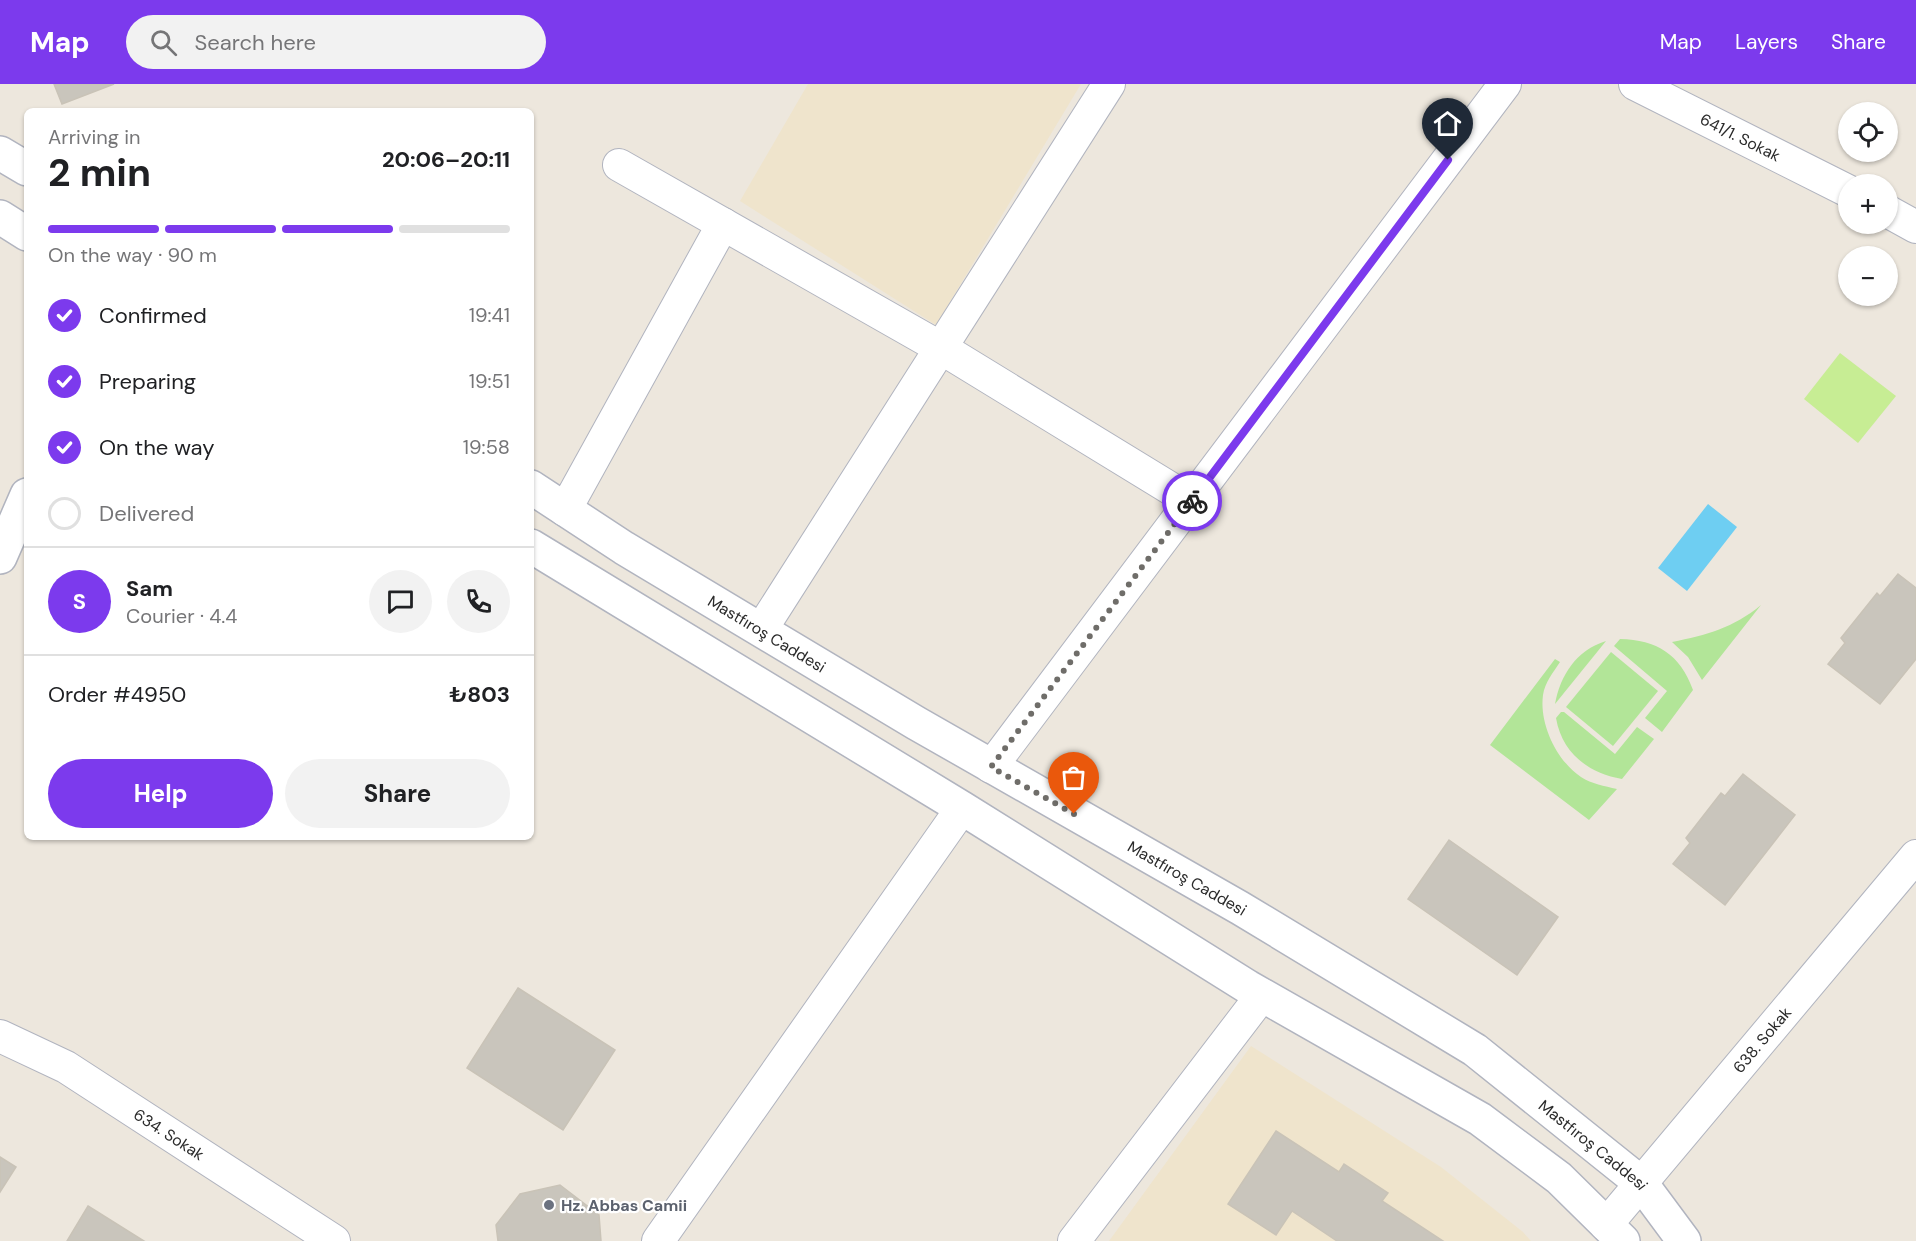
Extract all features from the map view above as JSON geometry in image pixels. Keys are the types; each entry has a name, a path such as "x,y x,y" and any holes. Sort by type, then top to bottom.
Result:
{"main road":[{"path":"0,153 24,167"},
{"path":"0,217 24,232"},
{"name":"Mastfıroş Caddesi","path":"534,490 624,548 991,767 1240,908 1475,1050 1641,1183 1684,1241"},
{"path":"0,557 24,502"},
{"path":"534,548 962,808 1262,995 1480,1119 1559,1178 1614,1233"}],"street":[{"path":"761,630 1109,84"},
{"path":"991,767 1505,84"},
{"name":"641/1. Sokak","path":"1635,84 1838,186"},
{"path":"619,165 941,348 1191,501"},
{"path":"1898,217 1916,227"},
{"path":"565,510 723,224"},
{"path":"658,1241 962,808"},
{"name":"638. Sokak","path":"1614,1233 1641,1183 1916,856"},
{"path":"1074,1241 1262,995"},
{"name":"634. Sokak","path":"0,1036 66,1067 334,1241"}],"shaded area":[{"path":"808,84 1081,84 936,325 740,201"},
{"path":"1251,1046 1441,1167 1523,1232 1531,1241 1109,1241"}],"green space":[{"path":"1840,353 1896,396 1858,443 1804,399"},
{"path":"1761,605 1702,680 1688,657 1672,642 1719,630 1740,620"},
{"path":"1620,639 1645,642 1666,651 1688,678 1693,690 1662,732 1645,718 1667,691 1614,646"},
{"path":"1606,641 1555,704 1565,674 1571,665 1586,651"},
{"path":"1611,652 1658,691 1613,746 1566,707"},
{"path":"1555,659 1560,662 1546,686 1543,706 1547,729 1557,752 1564,762 1581,777 1617,789 1589,820 1490,745"},
{"path":"1564,712 1615,754 1637,727 1654,739 1622,779 1610,776 1588,766 1571,751 1559,730 1556,718"}],"water":[{"path":"1708,504 1737,527 1687,591 1658,568"}],"building":[{"path":"54,84 114,84 62,104"},
{"path":"1898,574 1916,588 1916,659 1880,704 1828,664 1845,643 1841,638 1877,593 1880,596"},
{"path":"1743,774 1795,815 1725,905 1673,864 1690,843 1686,838 1721,793 1725,796"},
{"path":"1449,840 1558,917 1517,975 1408,899"},
{"path":"518,988 615,1050 563,1130 467,1068"},
{"path":"1276,1131 1339,1172 1344,1164 1388,1193 1382,1201 1443,1241 1337,1241 1292,1211 1276,1235 1228,1204"},
{"path":"0,1157 16,1167 0,1192"},
{"name":"Hz. Abbas Camii","path":"560,1185 599,1215 601,1241 498,1241 496,1225 520,1194"},
{"path":"88,1206 144,1241 67,1241"}],"way so far":[{"path":"1074,814 991,767 1192,501"}],"place":[{"name":"Hz. Abbas Camii","path":"549,1205"}],"route":[{"path":"1192,501 1448,160"}]}
